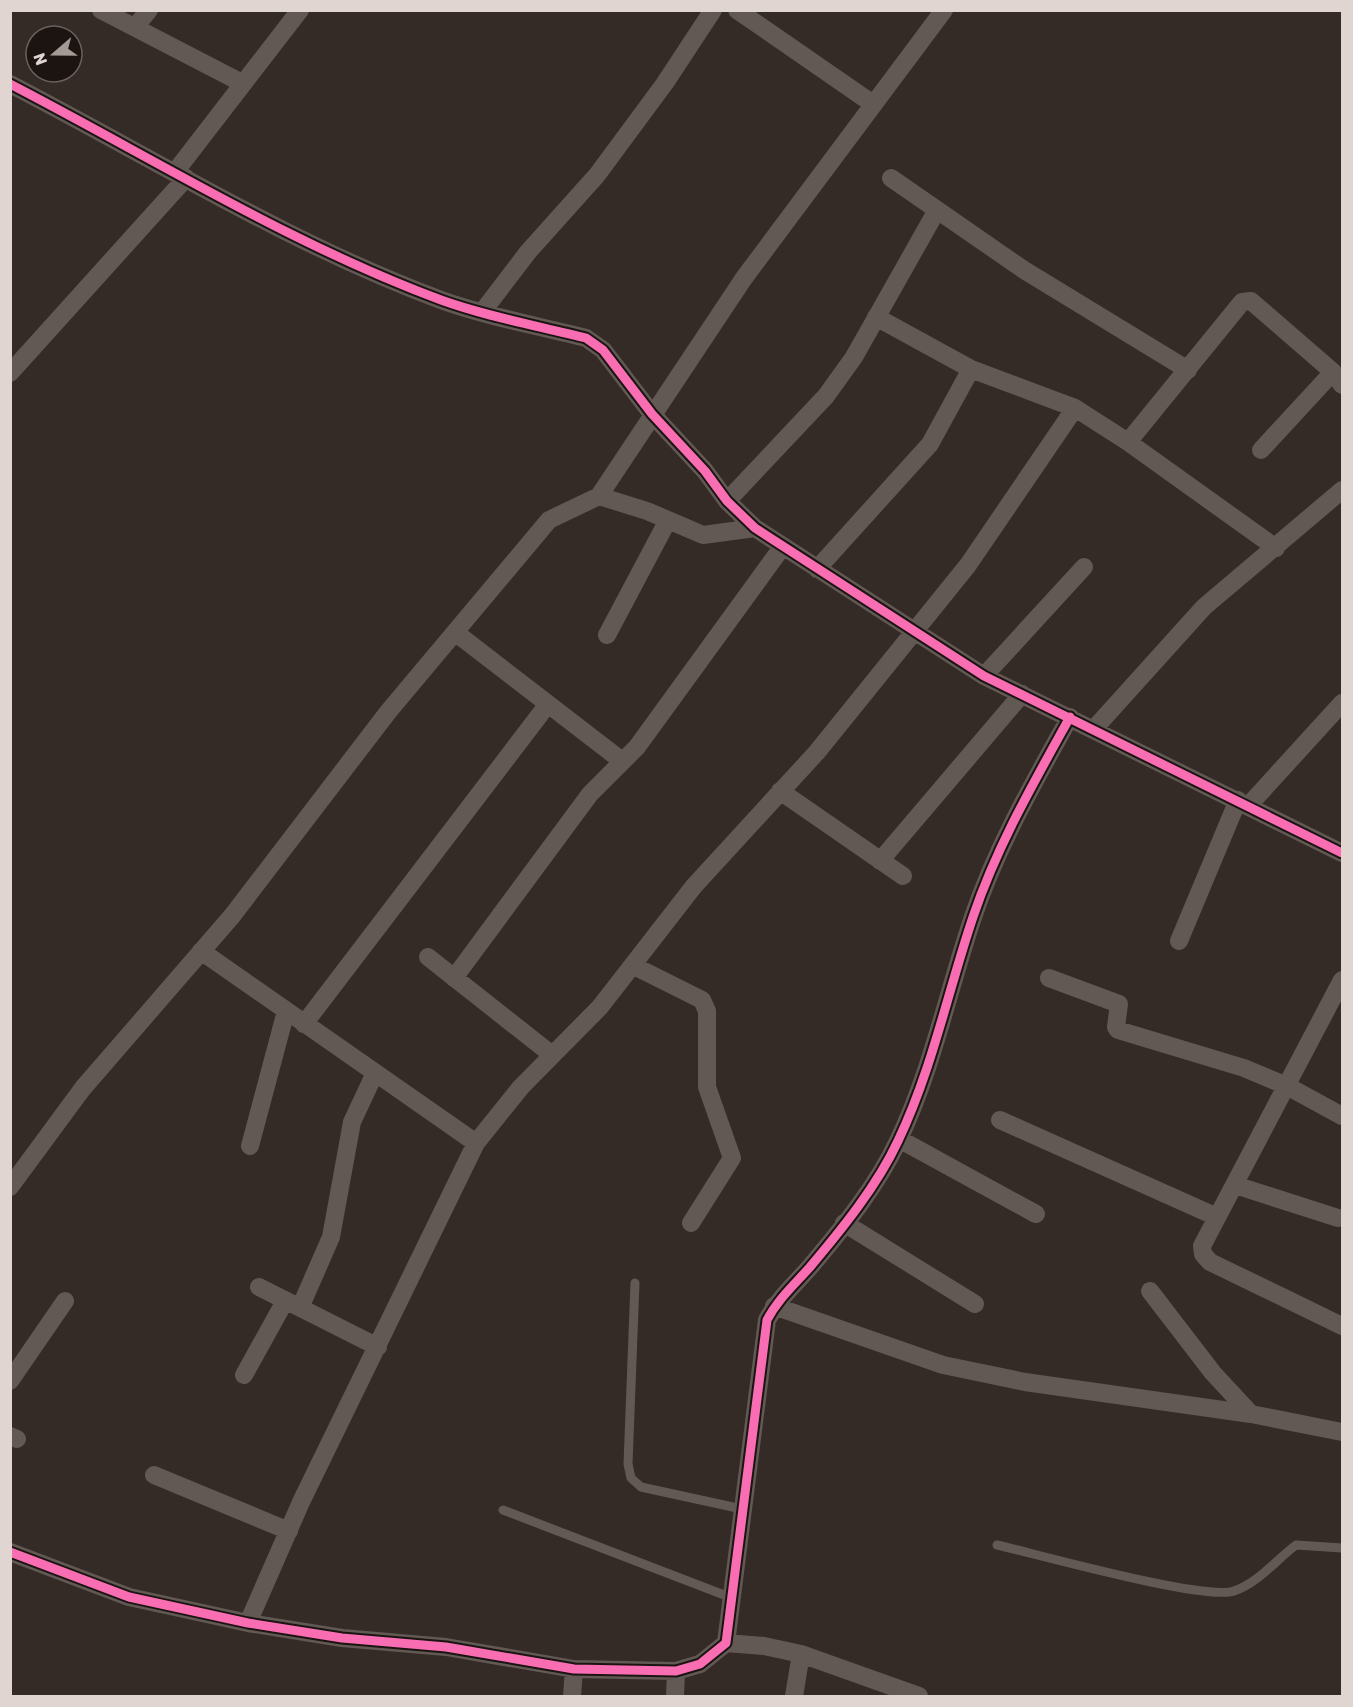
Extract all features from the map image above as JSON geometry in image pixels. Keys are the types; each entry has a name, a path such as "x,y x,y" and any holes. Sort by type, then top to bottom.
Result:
{"street":[{"path":"101,10 243,83"},
{"path":"135,27 149,10"},
{"path":"10,373 180,175 243,83 300,10"},
{"path":"483,311 528,252 597,175 664,83 713,10"},
{"path":"737,10 873,104"},
{"path":"10,1187 83,1088 232,916 388,712 549,520 599,496 744,278 944,10"},
{"path":"10,84 272,226 444,300 586,338 603,350 652,414 705,471 727,501 754,528 984,676 1342,853"},
{"path":"891,178 1024,270 1188,370"},
{"path":"727,501 826,396 854,357 937,210"},
{"path":"1128,442 1242,302 1247,301 1251,302 1338,378 1261,450"},
{"path":"876,317 971,369 1075,408 1128,442 1276,548"},
{"path":"817,569 930,444 971,369"},
{"path":"248,1623 289,1531 476,1143 551,1054 600,1007 694,886 817,752 968,565 1075,408"},
{"path":"1093,730 1204,607 1342,490"},
{"path":"599,496 707,536 754,528"},
{"path":"607,635 668,520"},
{"path":"454,978 590,794 637,747 783,546"},
{"path":"984,676 1084,567"},
{"path":"456,633 622,761"},
{"path":"880,861 1022,694"},
{"path":"1179,941 1243,803 1342,703"},
{"path":"304,1024 548,704"},
{"path":"726,1643 767,1320 774,1306 811,1266 871,1188 899,1139 928,1063 974,915 987,882 1010,827 1070,717"},
{"path":"780,791 903,876"},
{"path":"201,951 476,1143"},
{"path":"428,957 551,1054"},
{"path":"634,966 702,1000 707,1011 707,1087 732,1158 691,1223"},
{"path":"1049,978 1119,1004 1116,1027 1118,1030 1223,1060 1287,1086 1342,1116"},
{"path":"1342,980 1202,1246 1206,1259 1342,1326"},
{"path":"250,1146 286,1011"},
{"path":"244,1375 293,1304 331,1237 352,1122 375,1072"},
{"path":"1000,1120 1218,1217"},
{"path":"899,1139 1036,1214"},
{"path":"1235,1185 1338,1218"},
{"path":"844,1223 975,1304"},
{"path":"259,1287 378,1347"},
{"path":"1150,1291 1213,1373 1251,1414"},
{"path":"10,1381 65,1301"},
{"path":"774,1306 943,1365 1049,1385 1251,1414 1342,1432"},
{"path":"154,1475 289,1531"},
{"path":"10,1552 129,1597 248,1623 342,1638 446,1647 574,1669 676,1671 700,1664 726,1643 764,1646 801,1654 919,1696"},
{"path":"794,1696 801,1654"},
{"path":"572,1696 574,1669"},
{"path":"675,1696 676,1671"}],"lane":[{"path":"635,1283 628,1464 631,1478 641,1487 742,1509"},
{"path":"503,1510 732,1598"},
{"path":"997,1545 1192,1590 1232,1592 1254,1580 1296,1545 1342,1548"}],"cycle path":[{"path":"10,84 276,227 385,278 459,306 586,338 603,350 652,414 705,471 727,501 755,528 984,676 1342,853"},
{"path":"10,1552 129,1597 248,1623 342,1638 446,1647 574,1669 676,1671 700,1664 726,1643 767,1320 781,1298 822,1253 858,1207 890,1158 921,1086 973,917 993,865 1070,717"}]}
